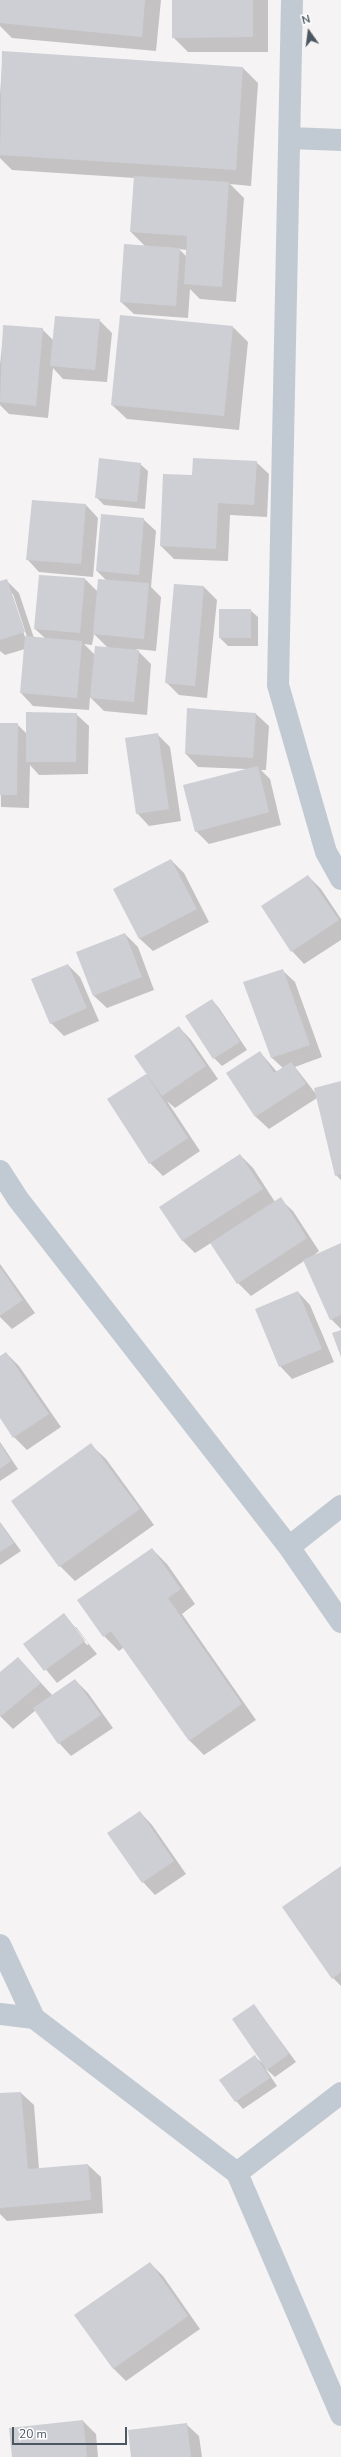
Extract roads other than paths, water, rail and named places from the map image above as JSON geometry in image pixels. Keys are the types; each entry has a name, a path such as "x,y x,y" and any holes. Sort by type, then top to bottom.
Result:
{"street":[{"path":"292,0 278,685 326,852 341,879"},
{"path":"290,138 341,140"},
{"path":"0,1171 18,1199 289,1547 341,1622"},
{"path":"289,1547 341,1506"},
{"path":"0,1945 34,2018 237,2173 341,2415"},
{"path":"0,2014 34,2018"},
{"path":"237,2173 341,2093"}]}
